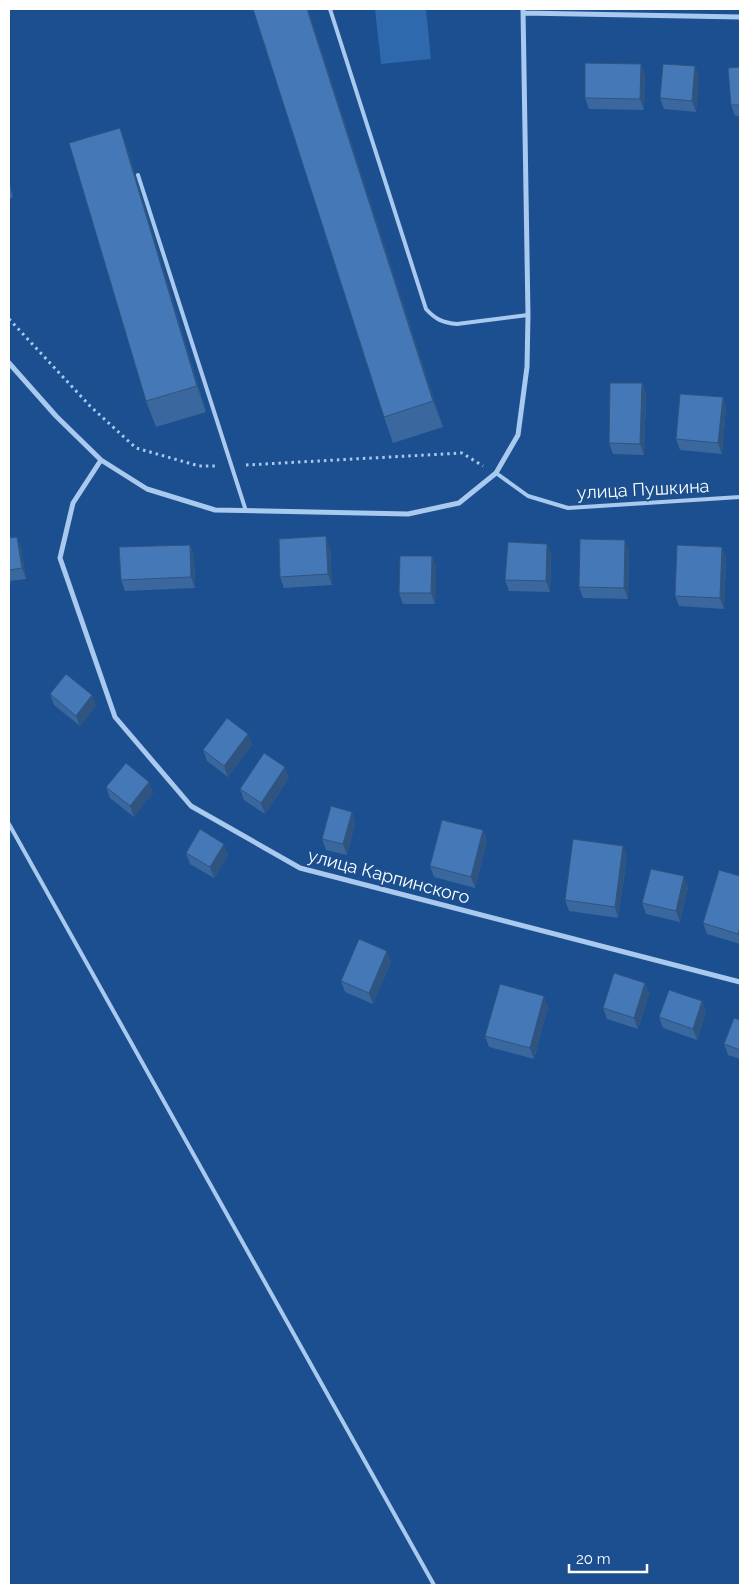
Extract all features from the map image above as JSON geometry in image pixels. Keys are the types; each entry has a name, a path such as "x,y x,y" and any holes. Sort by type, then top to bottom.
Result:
{"street":[{"path":"9,363 56,416 101,460 148,490 215,510 408,514 458,503 496,473 518,436 527,366 528,315 523,11 740,17"},
{"name":"улица Карпинского","path":"101,460 73,503 60,558 115,717 191,806 300,868 740,982"}],"lane":[{"path":"330,9 426,309 440,320 457,324 528,315"},
{"path":"138,175 246,511"},
{"name":"улица Пушкина","path":"496,473 528,496 568,508 740,497"},
{"path":"9,824 434,1585"}],"shaded area":[{"path":"375,9 426,9 431,59 381,64"}],"building":[{"path":"253,9 307,9 433,401 384,417"},
{"path":"585,63 641,64 640,99 585,98"},
{"path":"663,64 695,66 692,101 660,98"},
{"path":"740,67 740,105 731,105 728,68"},
{"path":"120,128 197,386 146,401 69,143"},
{"path":"610,383 642,383 640,444 609,443"},
{"path":"680,394 723,397 718,443 676,439"},
{"path":"326,536 328,574 280,577 279,539"},
{"path":"17,537 22,568 9,570 9,538"},
{"path":"580,539 625,540 624,588 579,587"},
{"path":"508,542 547,544 546,581 505,580"},
{"path":"190,545 191,577 121,580 119,547"},
{"path":"677,545 722,547 720,598 675,596"},
{"path":"400,556 432,556 431,593 399,593"},
{"path":"66,674 92,695 76,716 50,694"},
{"path":"227,718 248,734 224,766 203,750"},
{"path":"264,753 285,767 261,803 240,789"},
{"path":"126,763 149,782 130,806 106,787"},
{"path":"331,806 352,812 343,844 322,839"},
{"path":"442,820 483,830 471,877 430,866"},
{"path":"200,829 224,844 210,867 186,853"},
{"path":"573,839 623,846 615,907 565,900"},
{"path":"651,869 684,876 676,911 642,903"},
{"path":"719,870 740,876 740,927 738,934 703,923"},
{"path":"359,939 387,951 369,993 341,981"},
{"path":"614,973 645,983 634,1018 603,1008"},
{"path":"500,984 544,996 530,1048 485,1036"},
{"path":"669,990 702,1001 693,1029 659,1017"},
{"path":"734,1018 740,1020 740,1050 724,1044"}]}
